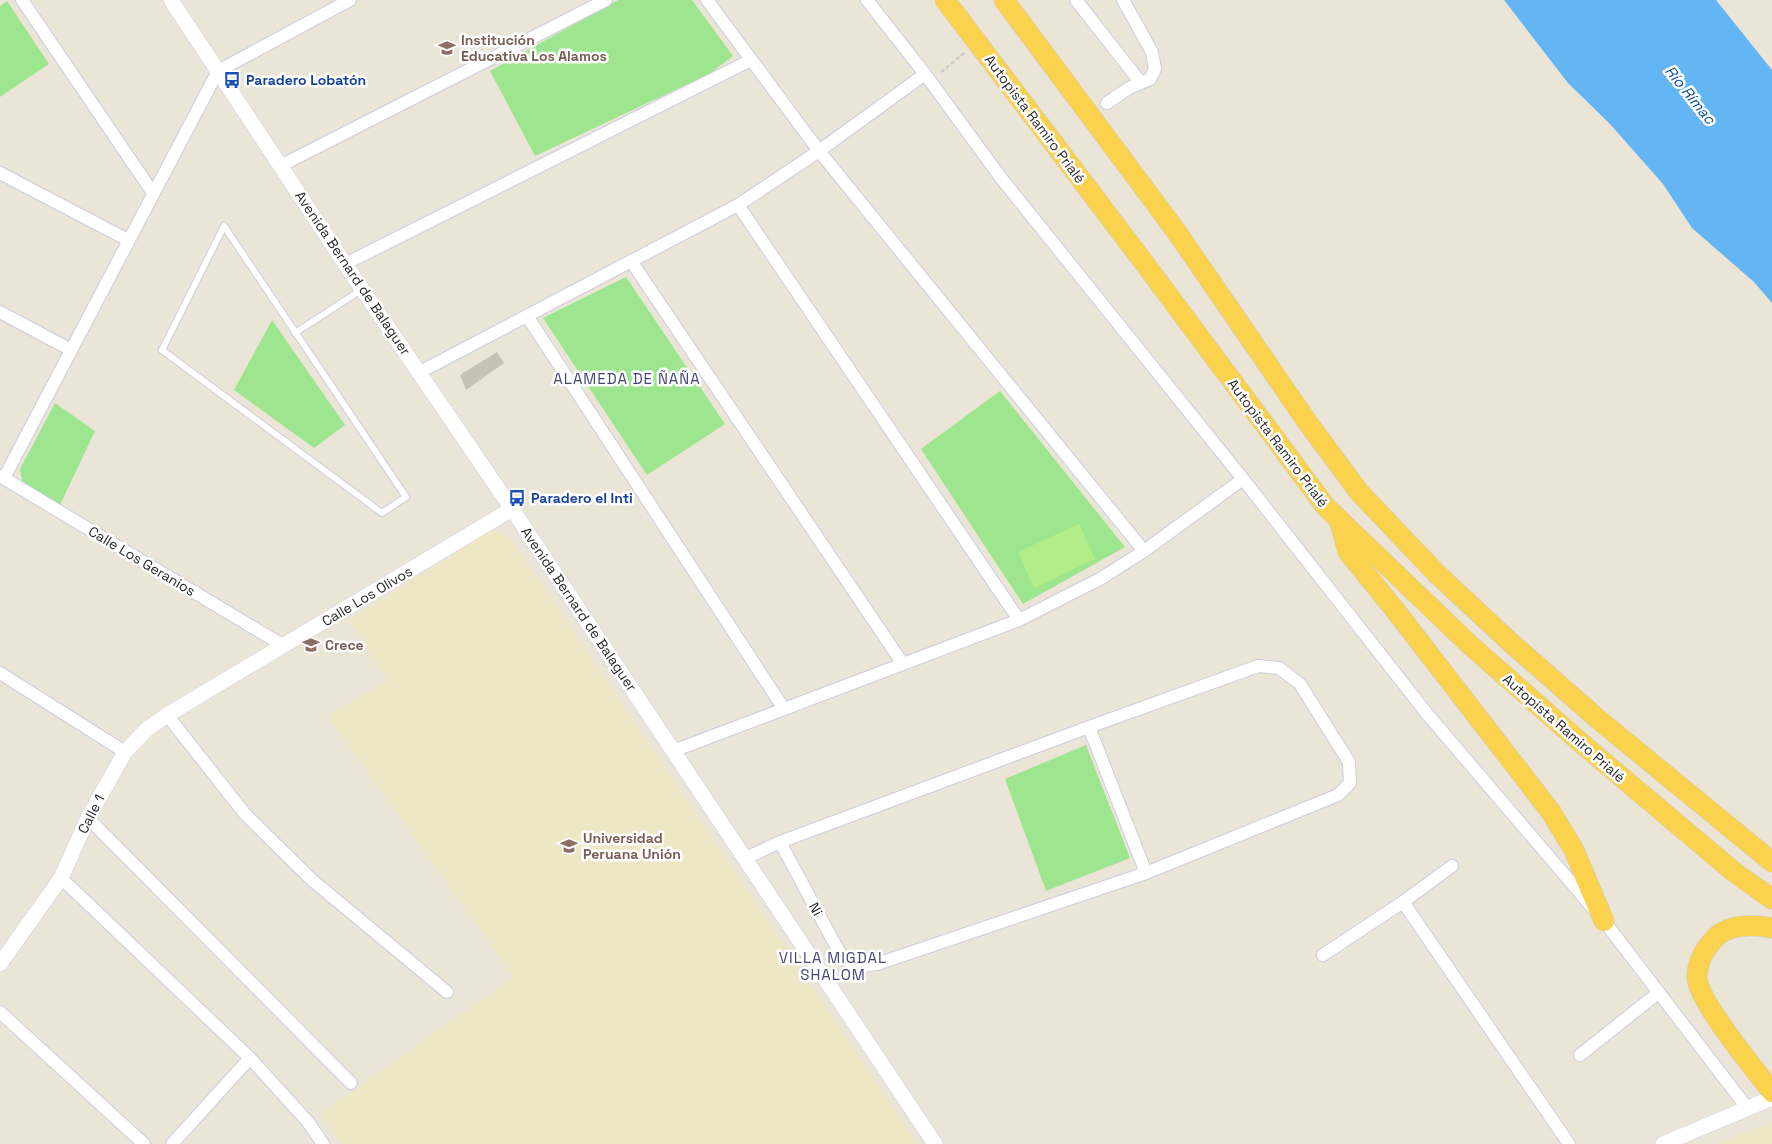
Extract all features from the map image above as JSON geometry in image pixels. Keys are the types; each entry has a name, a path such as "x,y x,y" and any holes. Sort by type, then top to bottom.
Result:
{"highway":[{"name":"Autopista Ramiro Prialé","path":"945,0 1326,507 1469,644 1580,742 1734,872 1772,899"},
{"name":"Autopista Ramiro Prialé","path":"1004,0 1176,231 1308,423 1360,492 1438,574 1510,642 1599,720 1772,862"},
{"path":"1339,520 1348,552 1551,812 1574,850 1604,921"},
{"path":"1772,928 1762,926 1735,927 1717,936 1706,948 1699,962 1697,978 1708,1003 1741,1052 1772,1092"}],"street":[{"path":"22,0 153,193"},
{"name":"Avenida Bernard de Balaguer","path":"171,0 346,264 746,858 935,1144"},
{"path":"2,477 218,70 326,5 350,0"},
{"path":"282,165 606,0"},
{"path":"707,0 819,151 1144,551"},
{"path":"867,0 927,77 1001,178 1243,479 1428,715 1604,921 1748,1109"},
{"path":"1076,0 1141,83"},
{"path":"1107,103 1129,88 1150,79 1155,70 1152,52 1123,0"},
{"path":"346,264 750,60"},
{"path":"420,372 738,205 927,77"},
{"path":"0,173 128,240"},
{"path":"738,205 1019,620"},
{"path":"631,261 903,664"},
{"path":"0,312 71,350"},
{"path":"527,316 784,709"},
{"name":"Calle Los Geranios","path":"2,477 284,646"},
{"path":"673,751 1019,620 1100,579 1144,551 1243,479"},
{"name":"Calle Los Olivos","path":"125,752 147,729 167,715 512,509"},
{"path":"746,858 780,842 1088,727 1258,666 1280,668 1300,684 1349,762 1350,783 1338,794 1146,873 1088,727"},
{"path":"0,672 125,752"},
{"path":"167,715 244,814 312,880 447,992"},
{"name":"Calle 1","path":"61,878 88,818 125,752"},
{"path":"88,818 351,1083"},
{"name":"Ni","path":"780,842 843,959 860,966 877,964 1146,873"},
{"path":"1323,955 1403,902 1452,866"},
{"path":"0,964 61,878 250,1058 308,1122 324,1144"},
{"path":"1403,902 1569,1144"},
{"path":"1580,1055 1658,993"},
{"path":"0,1012 144,1144"},
{"path":"172,1144 250,1058"},
{"path":"1663,1144 1772,1098"}],"lane":[{"path":"224,226 296,333 406,497 382,513 162,350 224,226"},
{"path":"296,333 363,289"}],"path":[{"path":"927,77 977,42"}],"shaded area":[{"name":"Universidad Peruana Unión","path":"493,529 509,537 918,1144 342,1144 321,1113 514,977 328,716 388,681 349,620"},
{"path":"1772,1122 1772,1144 1717,1144"}],"green space":[{"path":"618,0 692,0 733,56 709,74 535,156 490,71"},
{"path":"7,1 49,64 0,97 0,6"},
{"path":"626,277 725,424 647,475 543,318"},
{"path":"272,320 345,425 314,448 234,390"},
{"path":"1000,391 1125,547 1023,604 921,449"},
{"path":"55,403 95,431 60,505 22,481 20,469"},
{"path":"1079,524 1095,559 1034,588 1018,552"},
{"path":"1086,745 1130,858 1046,891 1005,779"}],"water":[{"name":"Río Rímac","path":"1504,0 1716,0 1772,70 1772,303 1754,282 1692,228 1663,184 1610,124 1568,83"}],"building":[{"path":"497,352 504,363 466,390 460,375"}],"place":[{"name":"Institución Educativa Los Alamos","path":"447,48"},
{"name":"Paradero Lobatón","path":"232,80"},
{"name":"Paradero el Inti","path":"517,498"},
{"name":"Crece","path":"311,645"},
{"name":"Universidad Peruana Unión","path":"569,846"}],"district":[{"name":"ALAMEDA DE ÑAÑA","path":"627,379"},
{"name":"VILLA MIGDAL SHALOM","path":"833,966"}]}
